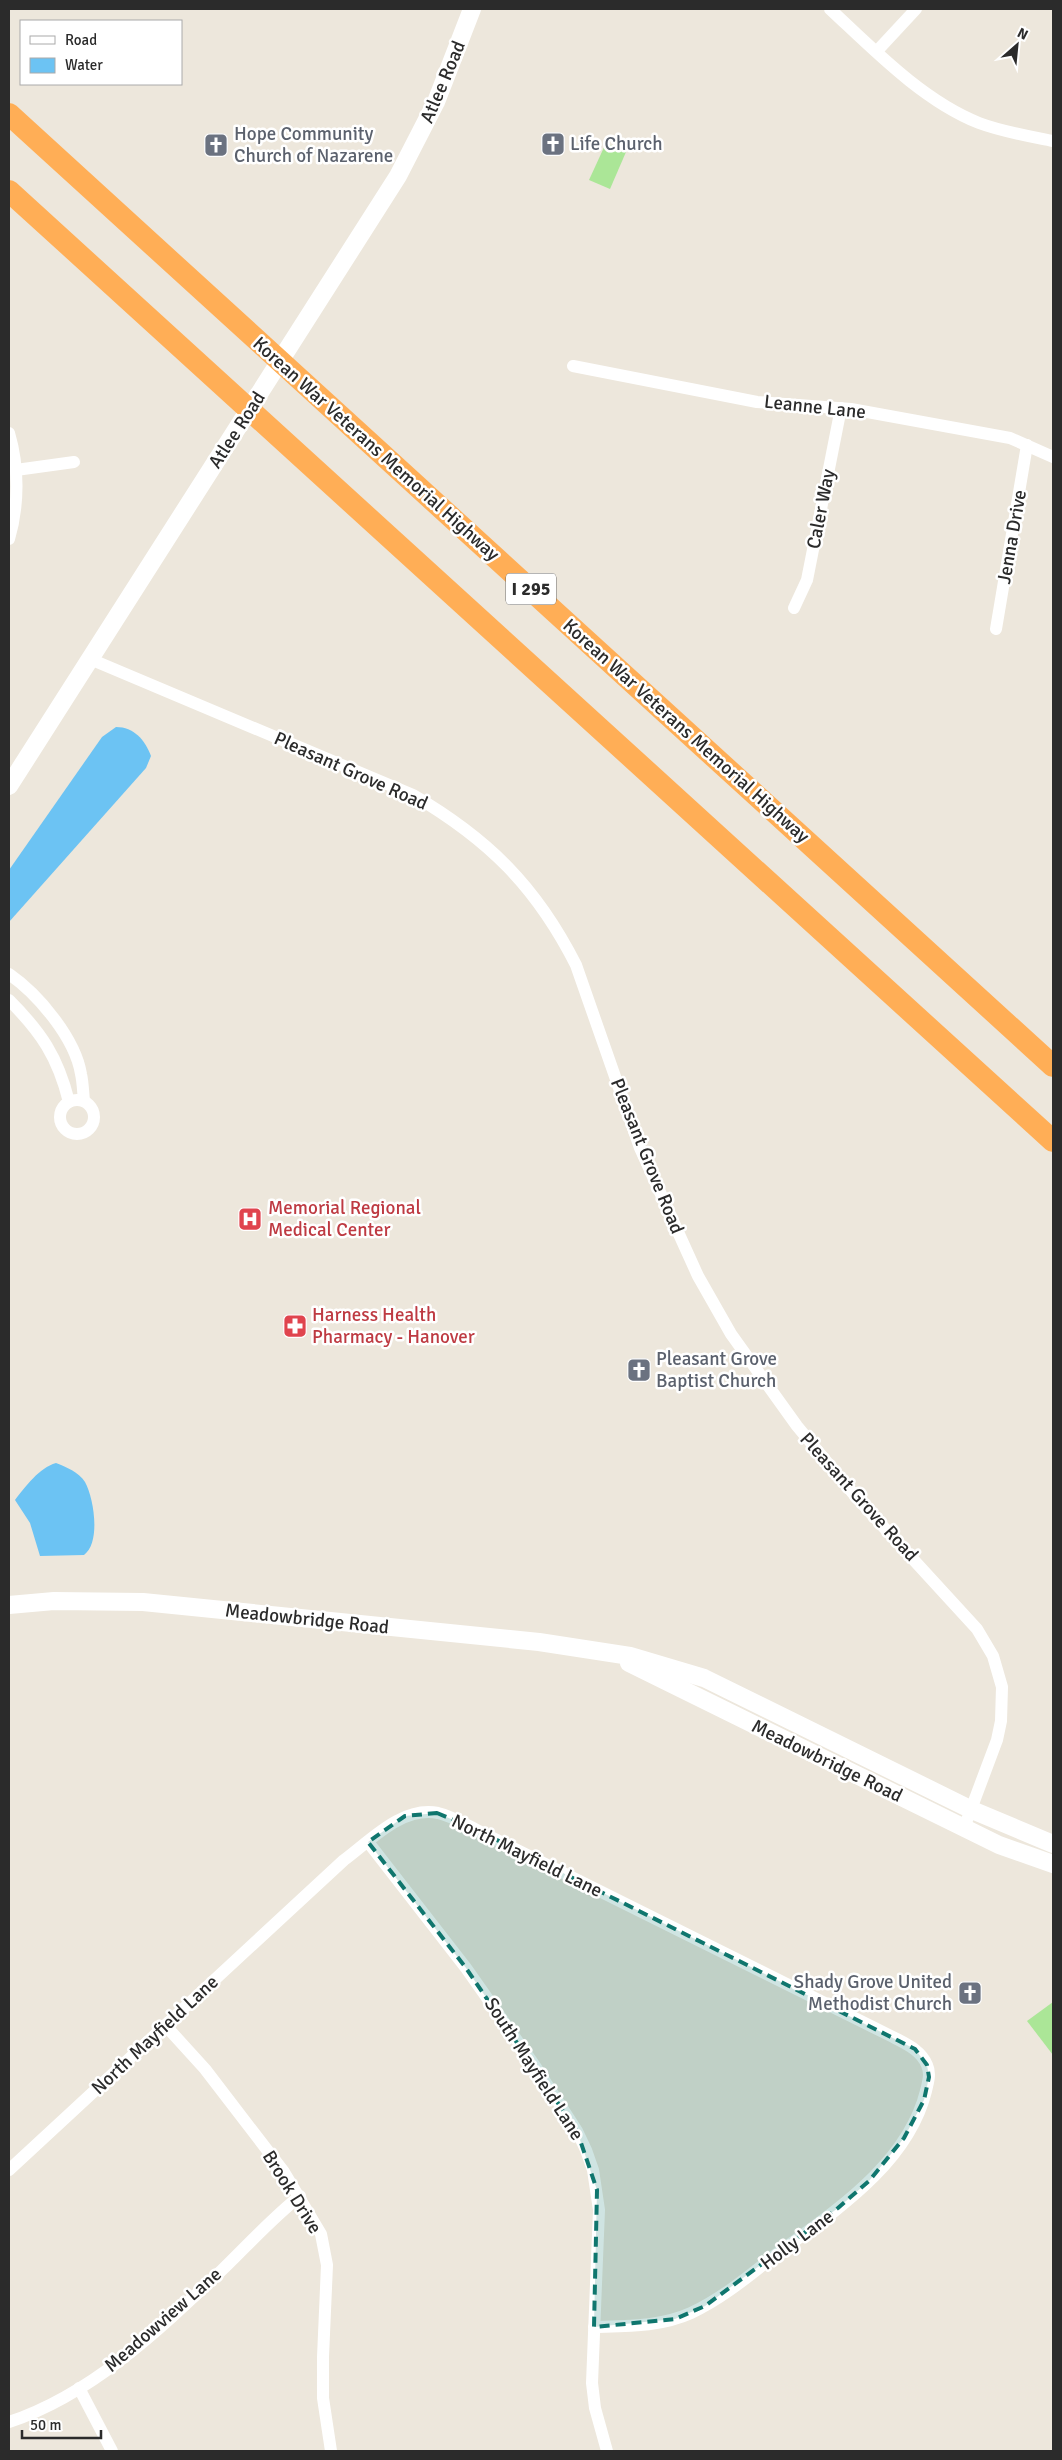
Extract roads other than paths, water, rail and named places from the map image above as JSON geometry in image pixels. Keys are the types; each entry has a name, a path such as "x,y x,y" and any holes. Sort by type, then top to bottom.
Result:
{"highway":[{"name":"Korean War Veterans Memorial Highway","path":"9,114 1053,1066"},
{"path":"9,191 1053,1141"}],"main road":[{"name":"Atlee Road","path":"9,786 371,221 417,142 436,102 472,9"},
{"name":"Meadowbridge Road","path":"9,1605 63,1601 143,1602 539,1642 604,1652 656,1663 704,1678 972,1810 1053,1844"},
{"name":"Meadowbridge Road","path":"604,1652 999,1845 1053,1864"}],"street":[{"path":"830,9 936,101 958,113 1002,130 1053,141"},
{"path":"877,51 916,9"},
{"name":"Leanne Lane","path":"573,366 757,402 841,408 1010,438 1053,457"},
{"name":"Caler Way","path":"794,608 807,580 841,408"},
{"path":"9,433 16,470 16,507 9,540"},
{"name":"Jenna Drive","path":"996,629 1027,445"},
{"path":"16,470 74,462"},
{"name":"Pleasant Grove Road","path":"90,659 413,795 466,828 489,847 530,891 558,932 576,964 640,1148 686,1252 731,1334 796,1426 856,1497 977,1629 994,1656 1002,1687 1001,1721 997,1740 964,1828"},
{"path":"9,974 31,991 64,1034 81,1072 84,1101 92,1109 94,1120 89,1130 78,1134 67,1131 61,1122 61,1110 69,1102 84,1101"},
{"path":"9,1000 46,1041 56,1059 69,1102"},
{"name":"North Mayfield Lane","path":"9,2170 344,1860 405,1816 423,1812 441,1814 477,1830 893,2036 915,2049 927,2064"},
{"name":"South Mayfield Lane","path":"368,1842 472,1976 535,2066 577,2131 586,2150 593,2170 599,2210 592,2376 595,2408 607,2451"},
{"name":"Brook Drive","path":"165,2025 205,2070 300,2196 321,2234 328,2265 322,2374 326,2423 331,2451"},
{"name":"Holly Lane","path":"594,2327 656,2323 689,2314 728,2292 838,2208 869,2181 890,2158 904,2138 924,2100 929,2077 927,2064"},
{"name":"Meadowview Lane","path":"9,2422 80,2388 131,2352 222,2270 280,2212 300,2196"},
{"path":"80,2388 112,2451"}],"water":[{"path":"116,727 133,732 146,745 151,756 146,768 9,922 9,870 102,737"},
{"path":"56,1463 79,1475 85,1482 91,1498 94,1520 93,1541 84,1555 40,1556 30,1523 15,1500 38,1473"}],"place":[{"name":"Life Church","path":"553,144"},
{"name":"Hope Community Church of Nazarene","path":"216,145"},
{"name":"Memorial Regional Medical Center","path":"250,1219"},
{"name":"Harness Health Pharmacy - Hanover","path":"295,1326"},
{"name":"Pleasant Grove Baptist Church","path":"639,1370"},
{"name":"Shady Grove United Methodist Church","path":"970,1993"}]}
